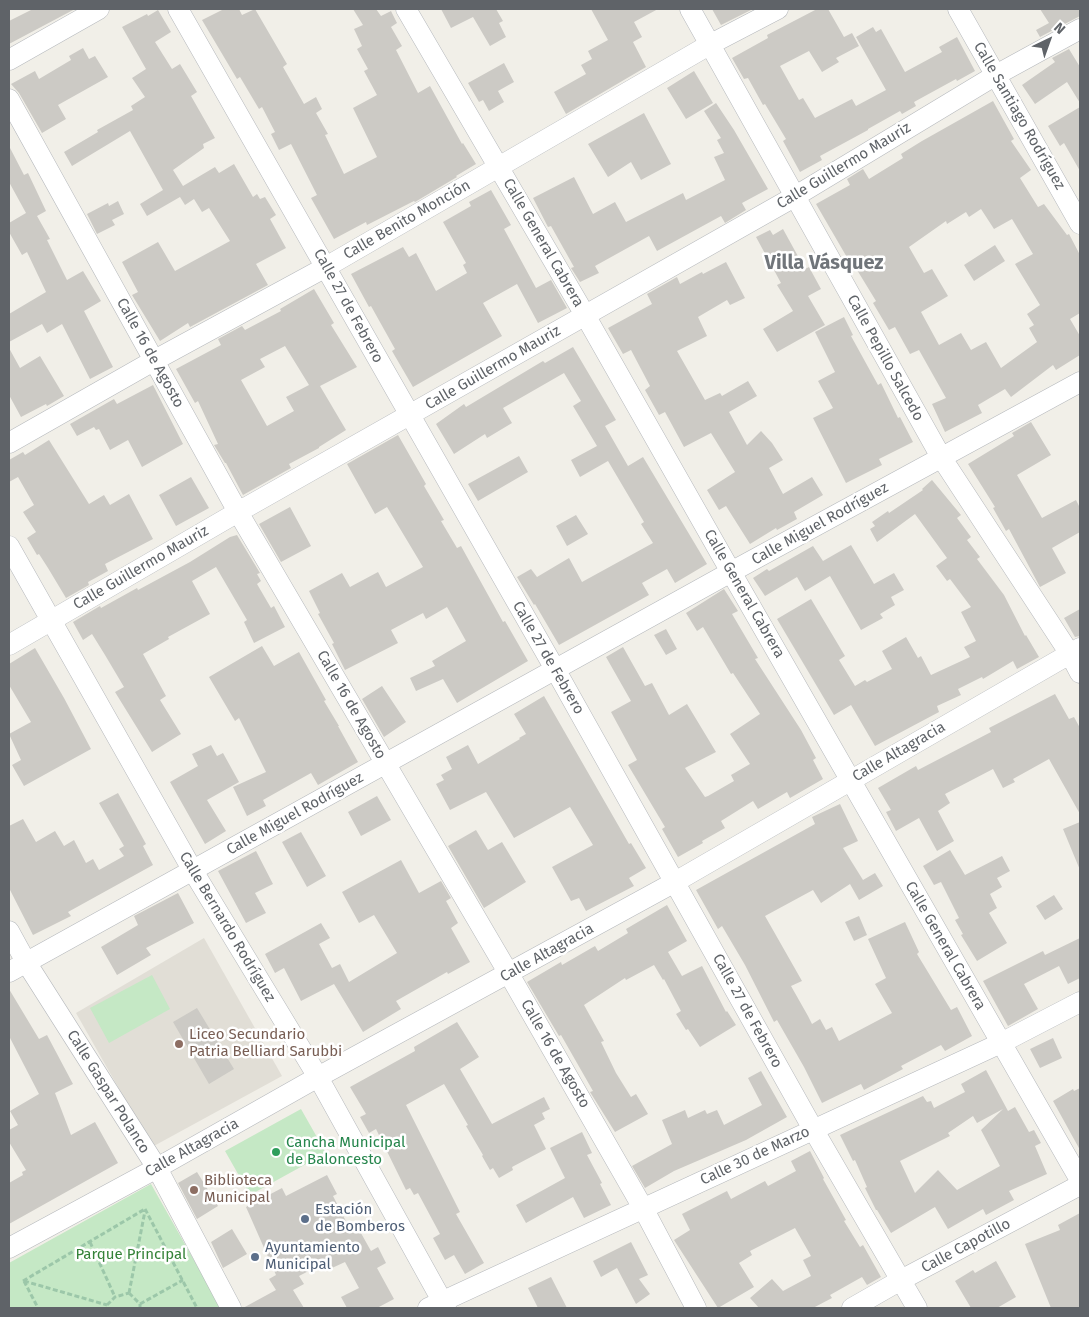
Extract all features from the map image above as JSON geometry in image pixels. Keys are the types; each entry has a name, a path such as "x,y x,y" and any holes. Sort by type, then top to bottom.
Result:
{"street":[{"path":"9,60 99,9"},
{"name":"Calle 27 de Febrero","path":"178,9 555,669 813,1129 917,1308"},
{"name":"Calle General Cabrera","path":"406,9 585,315 1080,1180"},
{"name":"Calle Pepillo Salcedo","path":"690,9 709,46 941,457 1075,651 1080,673"},
{"name":"Calle Benito Monción","path":"9,443 155,360 326,267 498,166 778,9"},
{"name":"Calle Santiago Rodríguez","path":"958,9 1080,224"},
{"name":"Calle Guillermo Mauriz","path":"9,645 238,512 794,197 996,75 1080,29"},
{"name":"Calle 16 de Agosto","path":"9,99 238,512 509,974 643,1208 696,1308"},
{"name":"Calle Miguel Rodríguez","path":"17,967 731,572 1080,382"},
{"name":"Calle Bernardo Rodríguez","path":"9,546 193,870 318,1077 439,1306"},
{"name":"Calle Altagracia","path":"9,1248 675,882 1075,651"},
{"name":"Calle Gaspar Polanco","path":"9,931 17,967 157,1168 231,1308"},
{"name":"Calle 30 de Marzo","path":"439,1306 643,1208 1000,1043 1080,1002"},
{"name":"Calle Capotillo","path":"852,1308 1080,1185"}],"path":[{"path":"23,1280 145,1209"},
{"path":"145,1209 197,1308"},
{"path":"129,1293 145,1209"},
{"path":"90,1242 115,1297"},
{"path":"23,1280 107,1307 115,1297 129,1293"},
{"path":"23,1280 38,1308"},
{"path":"129,1293 140,1306 183,1280"}],"shaded area":[{"name":"Liceo Secundario Patria Belliard Sarubbi","path":"204,938 282,1076 152,1147 76,1013"}],"green space":[{"path":"152,975 170,1009 109,1043 90,1008"},
{"name":"Cancha Municipal de Baloncesto","path":"301,1109 326,1153 250,1195 225,1151"},
{"name":"Parque Principal","path":"151,1184 221,1308 9,1308 9,1263"}],"building":[{"path":"33,9 75,9 9,44 9,21"},
{"path":"224,9 239,9 242,15 255,9 287,64 283,67 304,104 316,97 322,109 316,113 328,134 325,135 344,174 377,157 353,108 377,95 364,71 368,69 357,49 362,46 354,29 363,25 353,9 376,9 381,16 391,11 397,23 391,27 402,46 396,50 418,93 430,86 462,144 476,164 415,202 367,225 366,222 334,239 311,198 317,195 291,144 279,150 271,134 275,132 262,107 259,109 240,77 237,79 202,20"},
{"path":"441,9 496,9 503,21 499,23 506,37 490,46 473,17 451,28"},
{"path":"591,9 658,9 634,22 642,37 633,42 646,67 566,114 554,92 586,74 581,65 592,59 588,51 608,40"},
{"path":"712,9 753,9 721,25"},
{"path":"817,9 828,9 844,37 852,33 859,46 836,58 839,62 822,72 809,51 780,66 799,100 803,98 815,118 852,99 856,106 886,90 856,37 873,27 876,32 881,29 905,72 942,52 939,47 957,37 975,71 914,102 916,106 902,114 900,111 820,156 822,160 800,172 783,141 786,139 765,104 763,105 748,78 744,79 732,58 768,38 767,35"},
{"path":"1040,9 1080,9 1080,16 1040,37 1036,30 1049,23"},
{"path":"158,10 171,32 155,42 172,69 180,64 197,92 191,96 215,138 203,144 204,148 173,170 183,186 215,167 219,173 234,164 253,197 257,194 260,199 265,197 276,215 270,219 286,248 256,264 268,285 190,327 188,323 160,341 132,295 138,292 122,262 158,242 175,271 230,241 209,208 202,212 194,199 185,205 180,197 147,216 140,204 163,190 130,131 72,166 64,152 98,132 97,130 133,110 131,106 145,97 132,78 146,69 122,27"},
{"path":"83,48 89,59 95,56 108,77 58,105 66,119 42,133 19,93 11,84 35,71 39,79 71,60 69,56"},
{"path":"1069,49 1080,67 1080,103 1067,82 1035,104 1022,85 1055,62 1052,58"},
{"path":"504,63 514,82 498,91 504,102 489,111 483,100 479,102 468,83"},
{"path":"694,71 713,103 686,119 667,88"},
{"path":"993,101 1014,139 1011,141 1031,170 1020,178 1038,207 1044,204 1067,235 1069,234 1080,255 1080,313 1070,319 1080,336 1080,355 1056,370 1053,365 1011,397 1005,389 978,405 982,413 945,432 932,404 946,398 919,350 910,354 895,327 889,330 873,303 876,301 854,265 852,266 816,204 850,185 847,179 863,169 869,179 903,158 901,154","holes":["981,209 994,229 1012,219 1033,254 1015,264 1040,305 1027,314 1034,325 1029,328 1037,342 1001,368 986,342 971,350 961,333 939,345 921,312 948,296 932,269 924,273 909,247 946,221 947,224 966,212 969,217"]},
{"path":"716,103 768,189 742,203 746,210 725,223 721,216 657,251 649,236 595,266 599,273 580,282 571,268 574,267 551,226 548,227 533,198 574,177 593,214 615,202 626,222 683,193 686,200 725,180 714,157 724,153 717,140 721,138 704,111"},
{"path":"1080,107 1080,171 1064,143 1060,146 1048,126"},
{"path":"644,113 671,164 641,180 631,162 608,177 588,144"},
{"path":"9,146 24,175 28,173 46,211 37,216 50,239 47,240 67,280 83,271 101,301 84,311 113,367 90,379 62,324 47,333 42,324 9,342 9,314 46,292 27,252 22,255 9,232 9,223 26,213 9,182"},
{"path":"491,190 511,225 504,229 536,288 551,280 567,308 538,323 517,284 483,303 502,336 413,387 392,351 395,349 351,274 403,247 409,257 416,253 436,291 467,273 463,265 466,263 443,222 471,206 469,202"},
{"path":"118,201 124,214 112,220 115,225 97,234 87,214 108,203 109,206"},
{"path":"783,229 805,269 809,267 821,289 808,296 825,325 777,352 763,329 793,311 777,285 781,283 756,237 770,230 773,235"},
{"path":"995,245 1005,261 974,281 964,265"},
{"path":"726,262 745,298 730,305 727,300 698,317 707,336 677,351 705,400 720,393 722,396 748,381 757,396 729,412 747,445 761,431 772,443 783,460 769,468 783,494 812,477 823,495 794,512 797,519 777,530 776,528 750,544 726,506 719,510 707,490 735,472 711,433 684,447 665,412 659,415 645,390 650,386 631,350 623,354 608,328 652,304 647,294 677,277 680,284"},
{"path":"314,289 334,323 331,325 357,367 320,386 346,430 319,448 289,464 291,468 243,495 214,445 218,444 198,401 195,403 176,369 221,345 218,339 242,326 245,330 281,311 280,309","holes":["285,346 309,385 286,397 294,411 267,426 241,380 265,367 260,359"]},
{"path":"844,317 853,335 851,336 878,385 881,383 898,418 900,417 913,442 879,459 882,465 846,483 813,418 833,408 818,381 835,372 815,332"},
{"path":"573,347 616,420 605,426 628,466 643,457 707,564 675,583 667,569 642,583 649,595 559,645 517,577 531,569 537,577 569,558 582,582 653,543 641,524 644,522 608,461 580,477 571,460 597,446 573,406 581,401 564,373 503,408 512,423 487,438 485,434 454,454 436,424 464,404 466,407 543,361 545,363"},
{"path":"9,348 20,368 40,356 64,396 47,406 46,404 21,417 9,395"},
{"path":"153,385 183,444 142,467 128,440 110,450 99,429 96,430 94,427 77,436 70,424 114,399 117,404"},
{"path":"1031,422 1051,455 1017,475 1042,518 1076,500 1080,508 1080,532 1052,548 1066,573 1040,587 1009,529 1006,531 993,508 995,507 968,464 1014,436 1012,433"},
{"path":"398,435 444,520 441,521 457,548 461,546 503,622 505,621 528,661 457,703 443,679 416,691 410,678 435,666 432,661 466,641 447,607 426,619 423,613 391,630 398,643 345,670 309,591 342,573 350,587 378,572 386,587 423,567 387,507 375,514 347,464"},
{"path":"49,440 89,504 104,495 110,505 129,494 153,539 105,564 108,571 88,582 89,585 66,598 27,538 36,532 23,512 34,505 18,477 9,482 9,460 23,452 25,455"},
{"path":"519,456 528,472 478,501 468,484"},
{"path":"191,477 209,508 176,526 159,495"},
{"path":"932,480 961,515 957,518 971,537 967,540 980,557 977,559 1004,595 1025,636 1039,657 1017,669 1013,661 983,679 982,677 958,689 961,695 937,706 939,712 875,746 851,705 834,715 777,619 811,599 845,656 839,660 855,686 892,669 882,651 906,637 918,658 921,656 931,675 970,657 964,647 976,641 961,612 971,607 950,579 947,581 936,566 947,558 915,514 877,542 870,529 875,526 872,522 923,490"},
{"path":"290,507 311,546 281,562 259,524"},
{"path":"576,515 588,534 567,546 556,526"},
{"path":"237,535 260,573 257,574 261,581 257,584 271,608 274,606 285,627 254,643 244,622 247,620 216,567 192,581 210,614 168,637 169,639 143,654 166,696 160,700 181,734 152,752 115,692 124,687 105,655 92,634 83,640 73,622 100,606 101,608 137,588 138,590 190,562 230,537"},
{"path":"851,545 874,584 894,573 904,590 891,597 895,605 880,614 883,618 861,630 830,576 805,591 797,577 765,596 753,578 813,546 823,561"},
{"path":"724,589 738,611 732,614 758,658 755,659 801,730 816,758 813,760 823,779 790,798 787,792 758,809 753,801 721,821 725,828 678,857 662,829 665,827 628,765 637,760 611,712 631,701 606,657 623,647 645,686 652,683 669,715 687,704 716,752 685,768 705,797 708,796 734,781 731,775 750,764 730,734 760,714 733,673 731,674 703,627 697,631 686,613"},
{"path":"1080,609 1080,636 1075,637 1064,618"},
{"path":"666,629 677,649 666,655 654,635"},
{"path":"262,646 274,666 299,652 358,762 318,785 311,773 263,800 266,806 247,816 233,787 266,772 239,718 235,721 209,677"},
{"path":"35,648 91,749 24,786 12,765 21,760 9,734 31,722 9,685 9,664"},
{"path":"382,686 406,722 384,737 362,699"},
{"path":"1055,694 1069,719 1074,717 1080,728 1080,814 1049,759 1013,779 1015,782 1003,788 993,769 945,794 950,803 938,811 954,841 937,851 919,818 896,831 886,812 891,810 878,788 916,766 918,770 991,732 989,728"},
{"path":"544,696 629,844 631,843 646,868 629,878 634,886 586,911 579,898 571,901 552,867 593,845 570,807 514,838 486,792 450,810 436,784 444,780 441,775 452,769 446,757 468,745 478,764 520,739 526,734 514,714"},
{"path":"211,745 217,756 223,753 239,782 207,800 226,831 205,844 170,782 198,766 192,754"},
{"path":"118,793 146,844 143,846 153,865 68,912 71,916 33,935 9,888 9,826 23,819 36,842 55,831 64,846 74,840 86,863 93,859 99,870 124,856 119,849 124,846 99,803"},
{"path":"377,796 391,820 361,836 348,812"},
{"path":"840,804 858,841 843,848 863,880 875,873 883,886 859,900 850,884 821,903 813,890 765,916 802,981 791,986 812,1024 820,1019 826,1030 832,1027 839,1041 892,1013 875,984 886,978 868,939 905,922 919,952 917,954 951,1010 957,1007 972,1036 945,1051 941,1045 901,1066 903,1069 864,1090 861,1084 822,1103 804,1067 777,1020 774,1022 745,965 722,926 718,929 696,890 815,824 812,817"},
{"path":"1080,822 1080,870 1063,829"},
{"path":"476,830 488,850 502,842 526,882 484,908 448,846"},
{"path":"301,832 326,876 307,887 282,842"},
{"path":"950,850 965,875 1002,856 1010,871 997,878 1002,887 990,894 997,908 989,913 1007,943 977,961 961,935 963,934 955,920 959,918 941,882 934,885 923,866"},
{"path":"256,851 273,884 255,893 266,913 246,923 218,871"},
{"path":"401,860 419,893 441,881 451,898 446,901 458,923 451,928 470,962 448,974 447,972 396,1001 401,1009 363,1032 334,984 301,1001 284,968 275,973 265,954 321,923 330,938 319,944 332,968 340,964 349,982 397,953 374,915 359,923 342,892"},
{"path":"178,893 194,923 146,948 151,955 117,975 101,947 138,925 134,916"},
{"path":"1054,895 1063,909 1045,920 1036,906"},
{"path":"667,905 687,941 668,952 682,976 702,966 726,1012 736,1025 700,1047 676,1014 681,1011 664,979 654,965 626,980 625,978 584,1005 604,1041 601,1042 616,1073 631,1097 636,1094 648,1114 615,1132 590,1092 593,1091 561,1035 559,1036 527,982 561,962 562,965 595,946 598,951 628,933 626,929"},
{"path":"859,916 867,935 854,941 845,922"},
{"path":"1080,938 1080,978 1068,984 1059,966 1024,984 1038,1009 1008,1026 983,981 1043,951 1045,955"},
{"path":"9,989 39,1039 47,1035 73,1084 55,1093 71,1135 95,1122 118,1163 9,1224 9,1183 23,1175 22,1172 26,1170 9,1142 9,1130 18,1125 10,1111 39,1094 9,1036"},
{"path":"197,1008 234,1069 209,1084 173,1022"},
{"path":"457,1022 479,1057 460,1069 492,1124 544,1097 550,1109 542,1113 545,1119 534,1125 546,1149 512,1167 513,1170 499,1178 493,1168 490,1170 466,1126 468,1125 444,1084 406,1105 460,1212 456,1214 484,1263 465,1274 454,1255 445,1260 433,1238 440,1234 418,1193 414,1195 410,1188 406,1190 376,1129 369,1133 360,1117 366,1114 350,1087 415,1051 414,1047"},
{"path":"1053,1038 1062,1058 1040,1068 1030,1049"},
{"path":"986,1070 1008,1111 1015,1107 1029,1132 1034,1130 1041,1143 1035,1146 1047,1174 1009,1191 1014,1200 986,1215 983,1209 948,1229 935,1207 891,1233 876,1210 865,1188 867,1187 855,1160 853,1161 840,1135 923,1096 927,1102 931,1101 934,1108 965,1092 961,1084","holes":["1003,1109 981,1130 1000,1166 957,1190 938,1170 915,1193 900,1161 950,1136 948,1133 973,1116 977,1123"]},
{"path":"761,1071 787,1117 746,1140 674,1171 645,1188 632,1166 672,1144 662,1120 685,1110 688,1118 705,1110 707,1114 717,1110 724,1125 762,1105 748,1078"},
{"path":"1080,1088 1080,1150 1053,1101 1073,1089 1074,1091"},
{"path":"582,1132 592,1153 587,1155 611,1205 584,1218 573,1197 526,1223 516,1205 565,1178 550,1148"},
{"path":"810,1151 846,1220 844,1221 860,1247 863,1245 881,1277 867,1285 862,1277 830,1295 832,1298 813,1308 759,1308 750,1298 772,1279 783,1291 811,1276 803,1260 811,1256 795,1228 750,1251 752,1255 739,1263 754,1287 718,1308 674,1240 690,1230 682,1214 727,1191 731,1199 765,1181 768,1186 796,1171 791,1161"},
{"name":"Biblioteca Municipal","path":"197,1172 218,1206 197,1219 178,1183"},
{"path":"327,1175 337,1194 333,1196 350,1229 357,1226 371,1251 378,1247 386,1263 377,1268 394,1299 377,1308 347,1308 341,1297 359,1288 345,1262 332,1268 328,1261 299,1276 304,1284 293,1290 304,1308 243,1308 276,1290 269,1279 276,1275 246,1207 282,1188 286,1196"},
{"path":"1080,1213 1080,1308 1051,1308 1025,1244 1060,1230 1058,1225"},
{"path":"232,1229 247,1254 223,1268 211,1242"},
{"path":"631,1242 648,1275 639,1279 650,1294 636,1304 617,1268 601,1277 593,1261"},
{"path":"996,1261 1016,1297 997,1308 971,1308 955,1281 973,1270 975,1273"},
{"path":"551,1277 567,1308 538,1308 528,1288"}],"place":[{"name":"Liceo Secundario Patria Belliard Sarubbi","path":"179,1044"},
{"name":"Cancha Municipal de Baloncesto","path":"276,1152"},
{"name":"Biblioteca Municipal","path":"194,1190"},
{"name":"Estación de Bomberos","path":"305,1219"},
{"name":"Ayuntamiento Municipal","path":"255,1257"}],"district":[{"name":"Villa Vásquez","path":"824,263"}]}
